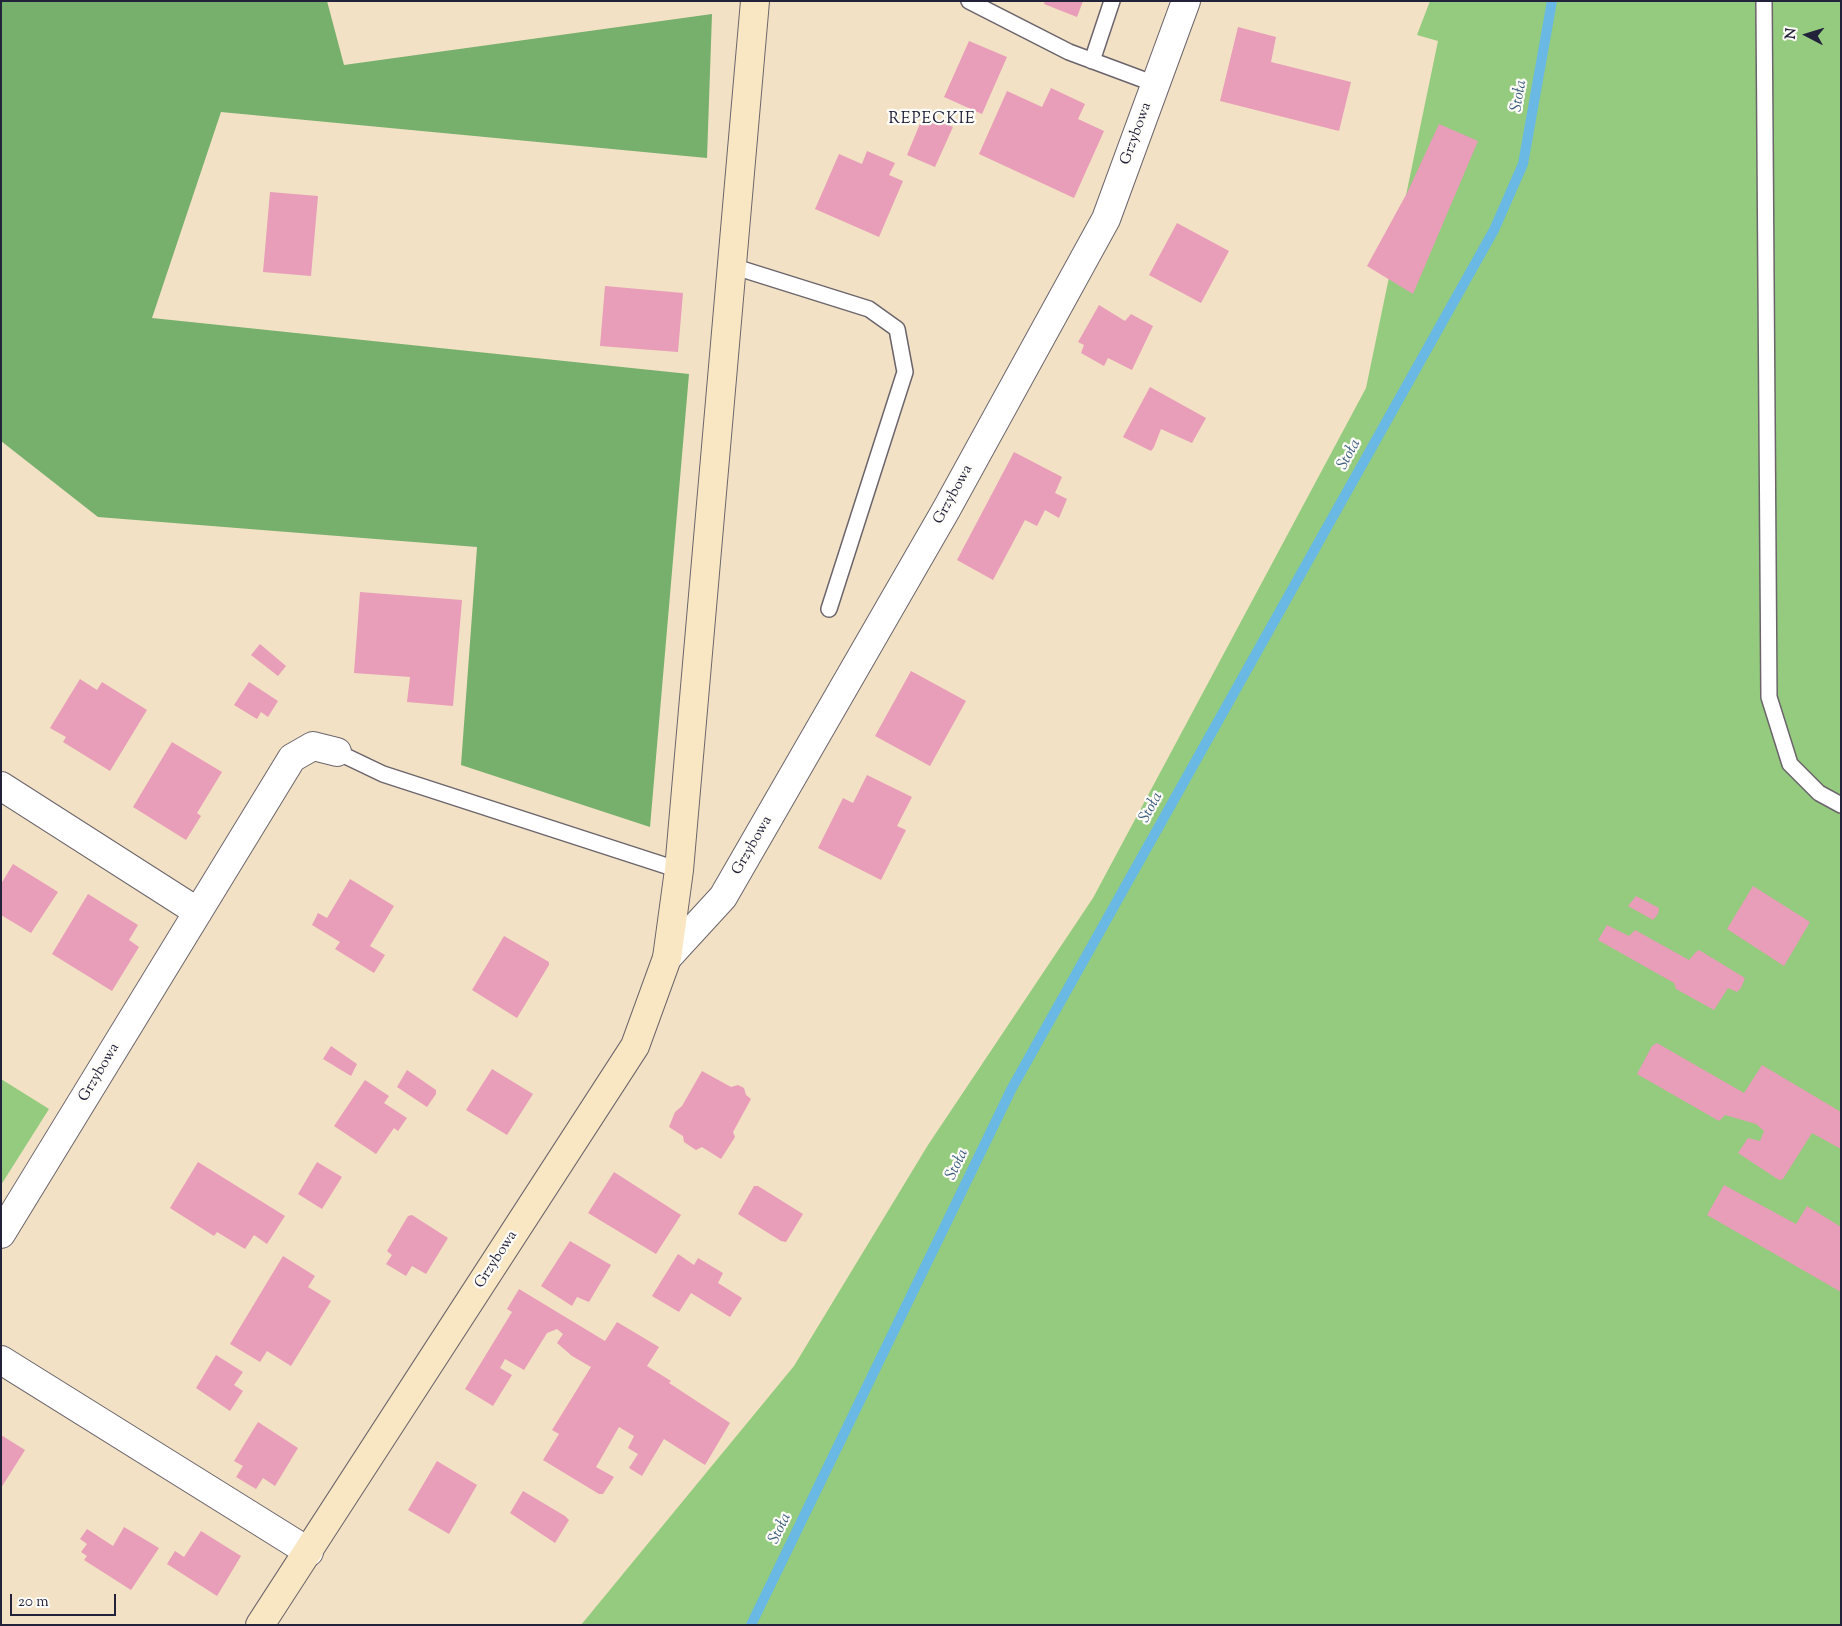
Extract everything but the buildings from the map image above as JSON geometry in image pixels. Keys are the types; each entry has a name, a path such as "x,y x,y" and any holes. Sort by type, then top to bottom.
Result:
{"street":[{"name":"Grzybowa","path":"260,1625 635,1046 667,958 679,870 755,1"},
{"name":"Grzybowa","path":"667,958 723,897 946,510 1106,219 1186,1"},
{"name":"Grzybowa","path":"1,1234 292,758 313,746 337,752"},
{"path":"1,786 198,912"},
{"path":"1,1360 309,1552"}],"lane":[{"path":"969,1 1069,52 1155,84"},
{"path":"1092,61 1112,1"},
{"path":"1764,1 1770,697 1790,764 1819,793 1841,805"},
{"path":"732,266 869,310 897,329 905,372 829,610"},
{"path":"337,752 383,774 679,870"}],"green space":[{"path":"1,1 327,1 344,65 712,14 707,158 221,112 152,318 689,374 650,827 461,765 477,547 98,517 1,441"},
{"path":"1430,1 1841,1 1841,1625 581,1625 794,1366 928,1145 1093,898 1366,388 1438,41 1417,35"},
{"path":"1,1079 49,1109 1,1185"}],"waterway":[{"name":"Stoła","path":"751,1625 1012,1088 1494,230 1523,164 1552,1"}],"district":[{"name":"REPECKIE","path":"932,120"}]}
